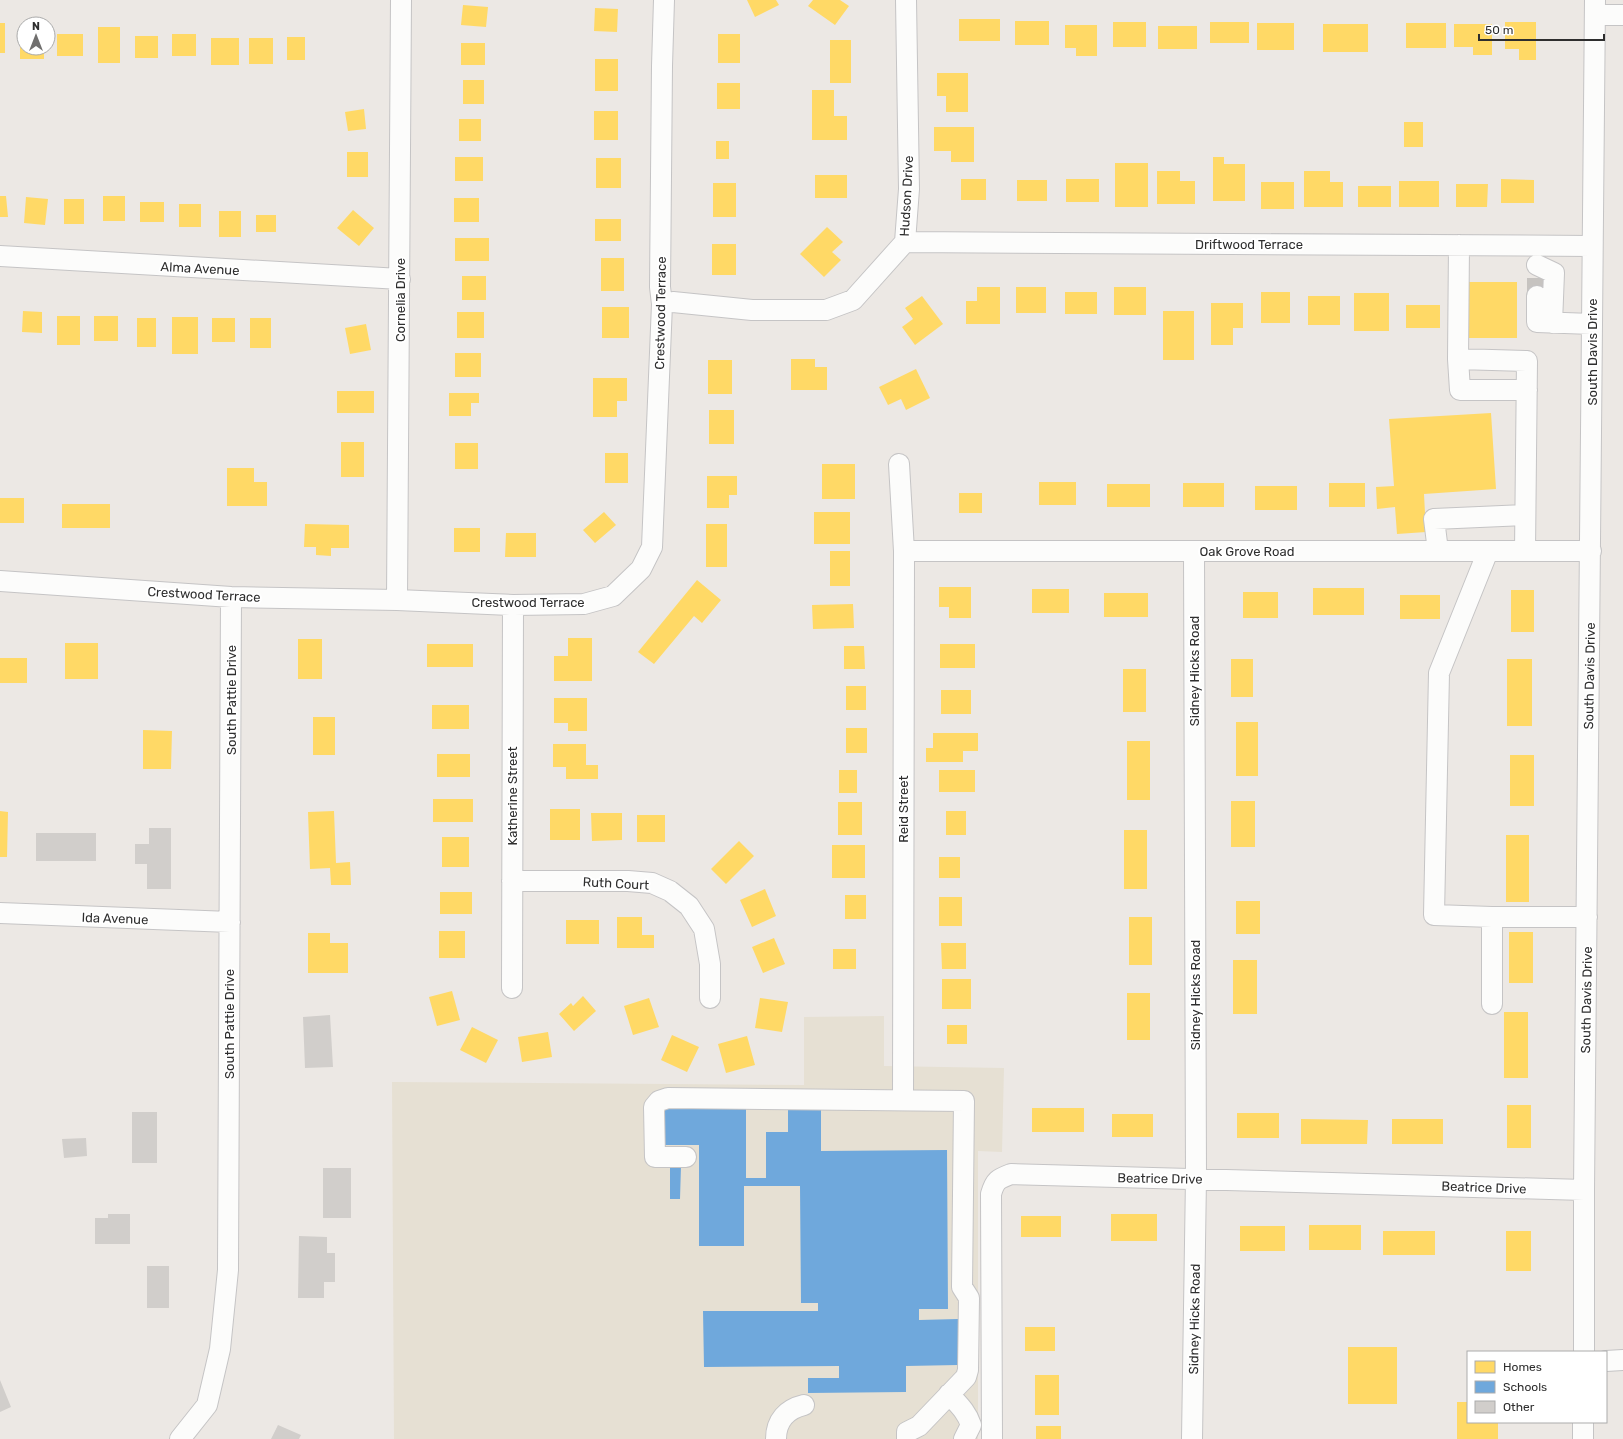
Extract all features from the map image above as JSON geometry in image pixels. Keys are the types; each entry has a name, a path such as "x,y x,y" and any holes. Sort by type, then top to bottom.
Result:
{"street":[{"name":"Cornelia Drive","path":"397,600 401,0"},
{"name":"Crestwood Terrace","path":"0,581 232,597 397,600 513,605 584,604 613,596 641,569 652,547 662,304 660,279 664,0"},
{"name":"Hudson Drive","path":"662,304 673,302 752,310 826,310 853,300 905,242 909,189 906,0"},
{"path":"1595,8 1623,15"},
{"name":"South Davis Drive","path":"1584,1351 1584,1190 1595,8"},
{"name":"Driftwood Terrace","path":"905,242 1459,245 1537,271 1592,246"},
{"path":"1459,245 1458,359 1460,390 1527,390"},
{"name":"Alma Avenue","path":"0,256 400,279"},
{"path":"1552,323 1554,273 1537,271 1536,322 1552,323 1592,324"},
{"path":"1458,359 1527,361 1525,551"},
{"name":"Reid Street","path":"900,464 904,551 903,1100"},
{"path":"1438,551 1434,519 1526,515"},
{"name":"Oak Grove Road","path":"904,551 1591,551"},
{"name":"Sidney Hicks Road","path":"1192,1439 1196,1178 1194,551"},
{"path":"1488,551 1439,673 1434,915 1492,917 1587,917"},
{"name":"South Pattie Drive","path":"180,1439 207,1405 220,1349 228,1270 232,597"},
{"name":"Katherine Street","path":"512,988 513,605"},
{"name":"Ruth Court","path":"512,881 628,881 652,883 670,891 689,906 704,929 710,964 710,998"},
{"name":"Ida Avenue","path":"0,913 230,922"},
{"path":"1492,917 1492,1004"},
{"path":"686,1157 655,1157 654,1107 659,1101 668,1098 964,1101 962,1287 969,1298 968,1370 966,1377 919,1426 907,1432 907,1439"},
{"name":"Beatrice Drive","path":"992,1439 991,1194 994,1184 1001,1178 1011,1174 1584,1190"},
{"path":"1607,1361 1623,1360"},
{"path":"949,1394 964,1410 971,1425 964,1439"},
{"path":"776,1439 776,1431 780,1421 788,1412 804,1405"},
{"path":"1583,1423 1583,1439"}],"shaded area":[{"path":"884,1016 884,1066 1004,1068 1002,1152 978,1151 978,1439 394,1439 392,1082 804,1085 804,1017"}],"building: Homes":[{"path":"747,0 776,0 779,5 755,17"},
{"path":"813,0 840,0 849,6 835,25 808,6"},
{"path":"463,5 488,7 486,27 461,25"},
{"path":"595,8 618,9 617,32 594,31"},
{"path":"959,19 1000,19 1000,41 959,41"},
{"path":"1015,21 1049,21 1049,45 1015,45"},
{"path":"1113,22 1146,22 1146,47 1113,47"},
{"path":"1210,22 1249,22 1249,43 1210,43"},
{"path":"1505,22 1536,22 1536,60 1519,60 1519,49 1505,49"},
{"path":"0,23 5,23 5,53 0,53"},
{"path":"1257,23 1294,23 1294,50 1257,50"},
{"path":"1406,23 1446,23 1446,48 1406,48"},
{"path":"1323,24 1368,24 1368,52 1323,52"},
{"path":"1454,24 1492,24 1492,55 1473,55 1473,47 1454,47"},
{"path":"1065,25 1097,25 1097,56 1076,56 1076,48 1065,48"},
{"path":"1158,26 1197,26 1197,49 1158,49"},
{"path":"98,27 120,27 120,63 98,63"},
{"path":"57,34 83,34 83,56 57,56"},
{"path":"172,34 196,34 196,56 172,56"},
{"path":"718,34 740,34 740,63 718,63"},
{"path":"135,36 158,36 158,58 135,58"},
{"path":"287,37 305,37 305,60 287,60"},
{"path":"211,38 239,38 239,65 211,65"},
{"path":"249,38 273,38 273,64 249,64"},
{"path":"830,40 851,40 851,83 830,83"},
{"path":"461,43 485,43 485,65 461,65"},
{"path":"20,56 44,56 44,59 20,59"},
{"path":"595,59 618,59 618,91 595,91"},
{"path":"937,73 968,73 968,112 946,112 946,96 937,96"},
{"path":"463,80 484,80 484,104 463,104"},
{"path":"717,83 740,83 740,109 717,109"},
{"path":"812,90 834,90 834,116 847,116 847,140 812,140"},
{"path":"364,109 366,129 348,131 345,112"},
{"path":"594,111 618,111 618,140 594,140"},
{"path":"459,119 481,119 481,141 459,141"},
{"path":"1404,122 1423,122 1423,147 1404,147"},
{"path":"934,127 974,127 974,162 951,162 951,151 934,151"},
{"path":"716,141 729,141 729,159 716,159"},
{"path":"347,152 368,152 368,177 347,177"},
{"path":"455,157 483,157 483,181 455,181"},
{"path":"1213,157 1224,157 1224,164 1245,164 1245,201 1213,201"},
{"path":"596,158 621,158 621,188 596,188"},
{"path":"1115,163 1148,163 1148,207 1115,207"},
{"path":"1157,171 1180,171 1180,181 1195,181 1195,204 1157,204"},
{"path":"1304,171 1330,171 1330,182 1343,182 1343,207 1304,207"},
{"path":"815,175 847,175 847,198 815,198"},
{"path":"961,179 986,179 986,200 961,200"},
{"path":"1066,179 1099,179 1099,202 1066,202"},
{"path":"1501,179 1534,180 1534,203 1501,203"},
{"path":"1017,180 1047,180 1047,201 1017,201"},
{"path":"1399,181 1439,181 1439,207 1399,207"},
{"path":"1261,182 1294,182 1294,209 1261,209"},
{"path":"713,183 736,183 736,217 713,217"},
{"path":"1456,184 1488,184 1487,207 1456,207"},
{"path":"1358,186 1391,186 1391,207 1358,207"},
{"path":"0,196 6,196 8,217 0,217"},
{"path":"103,196 125,196 125,221 103,221"},
{"path":"26,197 48,199 45,225 24,223"},
{"path":"454,198 479,198 479,222 454,222"},
{"path":"64,199 84,199 84,224 64,224"},
{"path":"140,202 164,202 164,222 140,222"},
{"path":"179,204 201,204 201,227 179,227"},
{"path":"353,210 374,228 359,246 337,228"},
{"path":"219,211 241,211 241,237 219,237"},
{"path":"256,215 276,215 276,232 256,232"},
{"path":"595,219 621,219 621,241 595,241"},
{"path":"827,227 843,242 832,252 841,260 824,277 800,254"},
{"path":"455,238 489,238 489,261 455,261"},
{"path":"712,244 736,244 736,275 712,275"},
{"path":"601,258 624,258 624,291 601,291"},
{"path":"462,276 486,276 486,300 462,300"},
{"path":"1533,278 1551,278 1551,296 1533,296"},
{"path":"1469,282 1517,282 1517,338 1469,338"},
{"path":"977,287 1000,287 1000,324 966,324 966,301 977,301"},
{"path":"1016,287 1046,287 1046,313 1016,313"},
{"path":"1114,287 1146,287 1146,315 1114,315"},
{"path":"1065,292 1097,292 1097,314 1065,314"},
{"path":"1261,292 1290,292 1290,323 1261,323"},
{"path":"1354,293 1389,293 1389,331 1354,331"},
{"path":"922,296 943,324 915,345 902,327 913,319 905,308"},
{"path":"1308,296 1340,296 1340,325 1308,325"},
{"path":"1211,303 1243,303 1243,328 1233,328 1233,345 1211,345"},
{"path":"1406,305 1440,305 1440,328 1406,328"},
{"path":"602,307 629,307 629,338 602,338"},
{"path":"23,311 42,312 42,333 22,332"},
{"path":"1163,311 1194,311 1194,360 1163,360"},
{"path":"457,312 484,312 484,338 457,338"},
{"path":"57,316 80,316 80,345 57,345"},
{"path":"94,316 118,316 118,341 94,341"},
{"path":"172,317 198,317 198,354 172,354"},
{"path":"137,318 156,318 156,347 137,347"},
{"path":"212,318 235,318 235,342 212,342"},
{"path":"250,318 271,318 271,348 250,348"},
{"path":"366,324 371,350 350,354 345,328"},
{"path":"455,353 481,353 481,377 455,377"},
{"path":"791,359 815,359 815,367 827,367 827,390 791,390"},
{"path":"708,360 732,360 732,394 708,394"},
{"path":"916,369 930,398 906,410 901,399 888,405 879,387"},
{"path":"593,378 627,378 627,401 617,401 617,417 593,417"},
{"path":"337,391 374,391 374,413 337,413"},
{"path":"449,393 479,393 479,403 471,403 471,416 449,416"},
{"path":"709,410 734,410 734,444 709,444"},
{"path":"1491,413 1496,489 1424,494 1426,532 1397,534 1395,507 1377,509 1376,487 1394,486 1389,419"},
{"path":"341,442 364,442 364,477 341,477"},
{"path":"455,443 478,443 478,469 455,469"},
{"path":"605,453 628,453 628,483 605,483"},
{"path":"822,464 855,464 855,499 822,499"},
{"path":"227,468 254,468 254,482 267,482 267,506 227,506"},
{"path":"707,476 737,476 737,495 729,495 729,508 707,508"},
{"path":"1039,482 1076,482 1076,505 1039,505"},
{"path":"1183,483 1224,483 1224,507 1183,507"},
{"path":"1329,483 1365,483 1365,507 1329,507"},
{"path":"1107,484 1150,484 1150,507 1107,507"},
{"path":"1255,486 1297,486 1297,510 1255,510"},
{"path":"959,493 982,493 982,513 959,513"},
{"path":"0,498 24,498 24,523 0,523"},
{"path":"62,504 110,504 110,528 62,528"},
{"path":"604,512 616,525 595,543 583,530"},
{"path":"814,512 850,512 850,544 814,544"},
{"path":"305,524 349,525 349,548 331,548 331,556 316,555 316,547 304,547"},
{"path":"706,524 727,524 727,567 706,567"},
{"path":"454,528 480,528 480,552 454,552"},
{"path":"506,533 536,533 536,557 505,557"},
{"path":"830,551 850,551 850,586 830,586"},
{"path":"697,580 721,600 702,623 694,616 654,664 638,652"},
{"path":"939,587 971,587 971,618 949,618 949,607 939,607"},
{"path":"1313,588 1364,588 1364,615 1313,615"},
{"path":"1032,589 1069,589 1069,613 1032,613"},
{"path":"1511,590 1534,590 1534,632 1511,632"},
{"path":"1243,592 1278,592 1278,618 1243,618"},
{"path":"1104,593 1148,593 1148,617 1104,617"},
{"path":"1400,595 1440,595 1440,619 1400,619"},
{"path":"853,604 854,628 813,629 812,605"},
{"path":"568,638 592,638 592,681 554,681 554,656 568,656"},
{"path":"298,639 322,639 322,679 298,679"},
{"path":"65,643 98,643 98,679 65,679"},
{"path":"427,644 473,644 473,667 427,667"},
{"path":"940,644 975,644 975,668 940,668"},
{"path":"844,646 864,646 865,669 844,669"},
{"path":"0,658 27,658 27,683 0,683"},
{"path":"1231,659 1253,659 1253,697 1231,697"},
{"path":"1507,659 1532,659 1532,726 1507,726"},
{"path":"1123,669 1146,669 1146,712 1123,712"},
{"path":"846,686 866,686 866,710 846,710"},
{"path":"941,690 971,690 971,714 941,714"},
{"path":"554,698 587,698 587,731 568,731 568,723 554,723"},
{"path":"432,705 469,705 469,729 432,729"},
{"path":"313,717 335,717 335,755 313,755"},
{"path":"1236,722 1258,722 1258,776 1236,776"},
{"path":"846,728 867,728 867,753 846,753"},
{"path":"143,730 172,731 171,769 143,769"},
{"path":"933,733 978,733 978,751 963,751 963,762 926,762 926,748 933,748"},
{"path":"1127,741 1150,741 1150,800 1127,800"},
{"path":"553,744 586,744 586,765 598,765 598,779 566,779 566,767 553,767"},
{"path":"437,754 470,754 470,777 437,777"},
{"path":"1510,755 1534,755 1534,806 1510,806"},
{"path":"839,770 857,770 857,793 839,793"},
{"path":"939,770 975,770 975,792 939,792"},
{"path":"433,799 473,799 473,822 433,822"},
{"path":"1231,801 1255,801 1255,847 1231,847"},
{"path":"838,802 862,802 862,835 838,835"},
{"path":"550,809 580,809 580,840 550,840"},
{"path":"0,811 8,812 7,857 0,857"},
{"path":"334,811 336,863 350,862 351,885 331,885 330,868 310,869 308,812"},
{"path":"946,811 966,811 966,835 946,835"},
{"path":"591,813 622,813 622,840 592,841"},
{"path":"637,815 665,815 665,842 637,842"},
{"path":"1124,830 1147,830 1147,889 1124,889"},
{"path":"1506,835 1529,835 1529,902 1506,902"},
{"path":"442,837 469,837 469,867 442,867"},
{"path":"739,841 754,856 726,884 711,869"},
{"path":"832,845 865,845 865,878 832,878"},
{"path":"939,857 960,857 960,878 939,878"},
{"path":"765,889 776,916 752,927 740,900"},
{"path":"440,892 472,892 472,914 440,914"},
{"path":"845,895 866,895 866,919 845,919"},
{"path":"939,897 962,897 962,926 939,926"},
{"path":"1236,901 1260,901 1260,934 1236,934"},
{"path":"617,917 642,917 642,935 654,935 654,948 617,948"},
{"path":"1129,917 1152,917 1152,965 1129,965"},
{"path":"566,920 599,920 599,944 566,944"},
{"path":"439,931 465,931 465,958 439,958"},
{"path":"1509,932 1533,932 1533,983 1509,983"},
{"path":"308,933 330,933 330,943 348,943 348,973 308,973"},
{"path":"774,938 785,964 763,973 752,947"},
{"path":"941,943 966,943 966,969 942,969"},
{"path":"833,949 856,949 856,969 833,969"},
{"path":"1233,960 1257,960 1257,1014 1233,1014"},
{"path":"942,979 971,979 971,1009 942,1009"},
{"path":"452,991 460,1020 437,1026 429,997"},
{"path":"1127,993 1150,993 1150,1040 1127,1040"},
{"path":"583,996 596,1011 574,1031 559,1014 571,1003 573,1006"},
{"path":"649,998 659,1027 633,1035 624,1006"},
{"path":"760,998 788,1002 782,1032 755,1028"},
{"path":"1504,1012 1528,1012 1528,1078 1504,1078"},
{"path":"947,1025 967,1025 967,1044 947,1044"},
{"path":"472,1027 498,1040 486,1063 460,1050"},
{"path":"548,1032 552,1057 522,1062 518,1037"},
{"path":"672,1035 699,1047 687,1072 661,1060"},
{"path":"747,1036 755,1065 726,1073 718,1044"},
{"path":"1507,1105 1531,1105 1531,1148 1507,1148"},
{"path":"1032,1108 1084,1108 1084,1132 1032,1132"},
{"path":"1237,1113 1279,1113 1279,1138 1237,1138"},
{"path":"1112,1114 1153,1114 1153,1137 1112,1137"},
{"path":"1301,1119 1368,1120 1367,1144 1301,1144"},
{"path":"1392,1119 1443,1119 1443,1144 1392,1144"},
{"path":"1111,1214 1157,1214 1157,1241 1111,1241"},
{"path":"1021,1216 1061,1216 1061,1237 1021,1237"},
{"path":"1309,1225 1361,1225 1361,1250 1309,1250"},
{"path":"1240,1226 1285,1226 1285,1251 1240,1251"},
{"path":"1383,1231 1435,1231 1435,1255 1383,1255"},
{"path":"1506,1231 1531,1231 1531,1271 1506,1271"},
{"path":"1025,1327 1055,1327 1055,1351 1025,1351"},
{"path":"1348,1347 1397,1347 1397,1404 1348,1404"},
{"path":"1035,1375 1059,1375 1059,1415 1035,1415"},
{"path":"1457,1402 1467,1402 1467,1423 1498,1423 1498,1439 1457,1439"},
{"path":"1036,1426 1061,1426 1061,1439 1036,1439"}],"building: Schools":[{"path":"665,1109 746,1109 746,1178 766,1178 766,1132 788,1132 788,1109 821,1109 821,1151 947,1150 948,1309 919,1309 919,1320 958,1319 958,1365 906,1366 906,1392 808,1393 808,1378 839,1378 839,1366 704,1367 703,1311 818,1311 818,1303 801,1303 800,1186 744,1186 744,1246 699,1246 699,1145 665,1145"},
{"path":"670,1166 681,1166 680,1199 670,1199"}],"building: Other":[{"path":"149,828 171,828 171,889 147,889 147,864 135,864 135,844 149,844"},
{"path":"36,833 96,833 96,861 36,861"},
{"path":"330,1015 333,1067 305,1068 303,1017"},
{"path":"132,1112 157,1112 157,1163 132,1163"},
{"path":"86,1138 87,1156 64,1158 62,1139"},
{"path":"323,1168 351,1168 351,1218 323,1218"},
{"path":"108,1214 130,1214 130,1244 95,1244 95,1218 108,1218"},
{"path":"299,1236 327,1237 327,1253 335,1253 335,1282 324,1282 324,1298 298,1298"},
{"path":"147,1266 169,1266 169,1308 147,1308"},
{"path":"0,1380 11,1407 0,1412"},
{"path":"278,1425 301,1435 299,1439 271,1439"}],"tunnel":[{"path":"1537,278 1537,296"}]}
